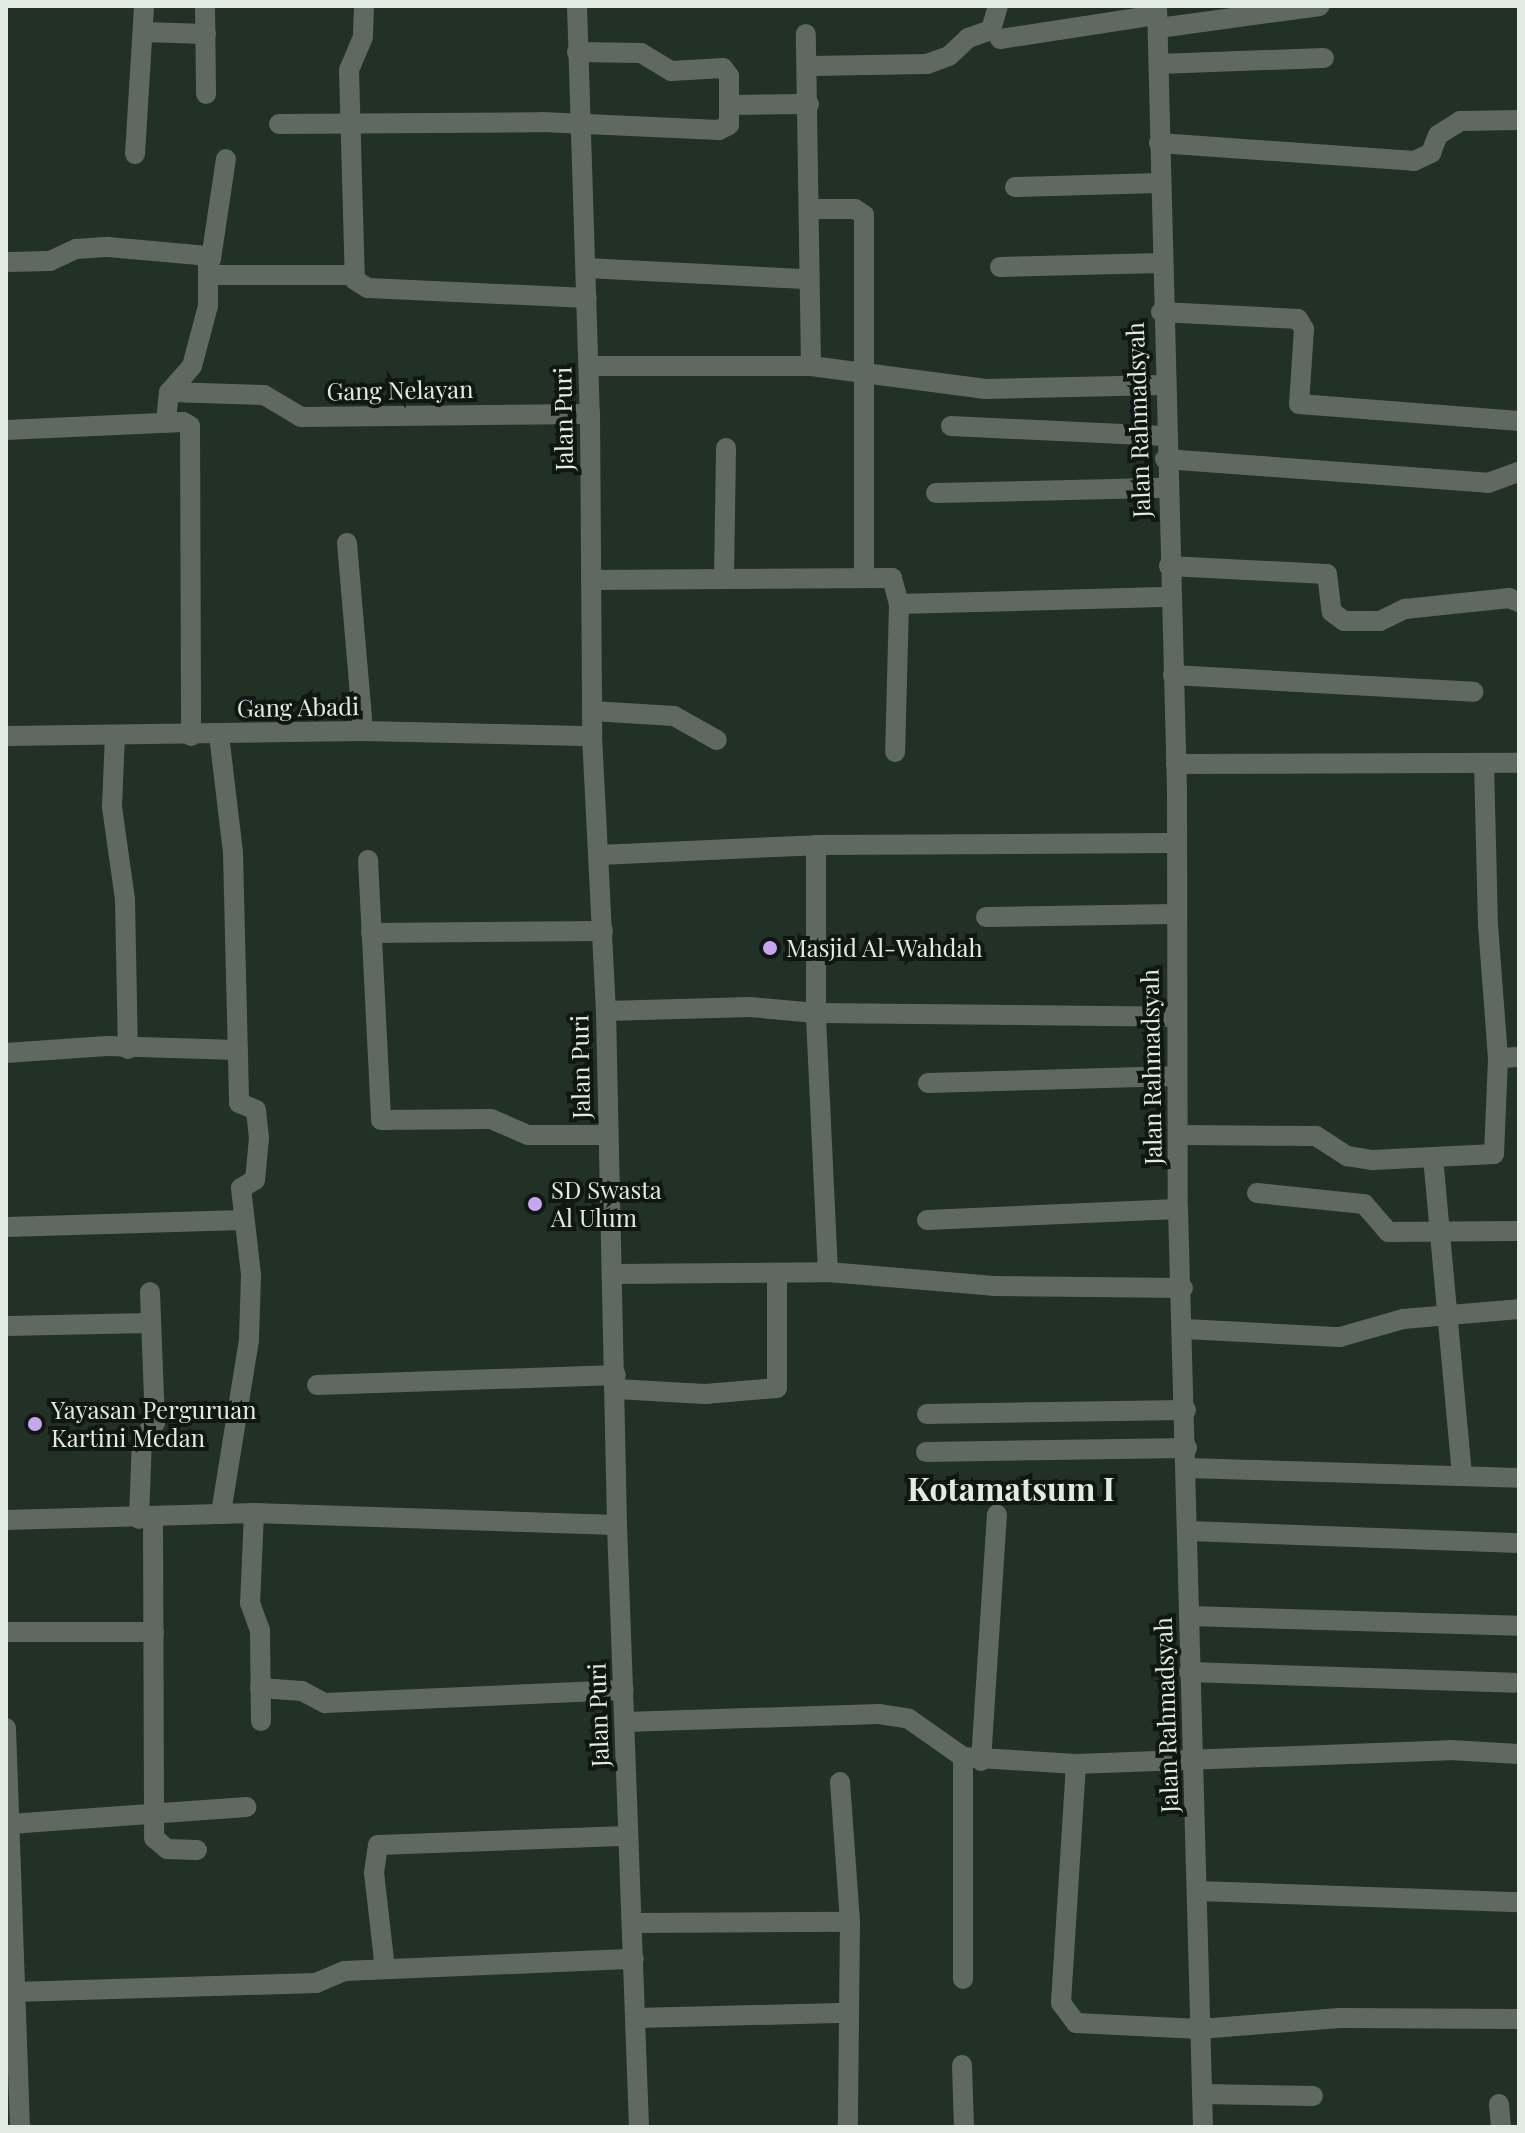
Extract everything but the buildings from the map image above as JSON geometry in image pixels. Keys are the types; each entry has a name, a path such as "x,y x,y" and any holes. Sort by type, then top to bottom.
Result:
{"street":[{"path":"135,154 144,6"},
{"path":"205,6 206,94"},
{"path":"353,275 349,70 363,37 364,6"},
{"name":"Jalan Puri","path":"577,6 590,414 592,736 606,1011 617,1525 639,2127"},
{"path":"810,66 927,64 949,56 968,38 991,30 998,6"},
{"path":"1000,39 1158,16 1319,6"},
{"name":"Jalan Rahmadsyah","path":"1158,16 1165,488 1172,597 1176,764 1178,1209 1185,1329 1189,1672 1203,2127"},
{"path":"143,32 206,34"},
{"path":"806,34 810,66 806,279 811,366"},
{"path":"279,124 542,122 581,128 719,130 729,125 729,76 723,68 671,71 641,53 577,52"},
{"path":"1159,64 1324,58"},
{"path":"731,105 809,104"},
{"path":"1159,143 1414,161 1431,153 1438,135 1460,121 1519,120"},
{"path":"174,423 169,392 192,366 211,267 226,159"},
{"path":"1015,187 1160,183"},
{"path":"809,209 855,209 864,215 864,575"},
{"path":"6,262 50,261 76,249 108,247 211,267 353,275 368,288 587,298"},
{"path":"1000,267 1161,263"},
{"path":"586,268 806,279"},
{"path":"1161,312 1298,319 1304,329 1299,404 1519,421"},
{"path":"589,366 811,366 985,389 1164,385"},
{"name":"Gang Nelayan","path":"169,392 264,395 301,417 590,414"},
{"path":"6,430 174,423 193,433 191,736"},
{"path":"951,426 1165,436"},
{"path":"724,578 726,448"},
{"path":"1165,459 1488,483 1519,472"},
{"path":"936,493 1165,488"},
{"path":"347,543 363,731"},
{"path":"1169,566 1327,574 1332,612 1344,621 1388,620 1405,609 1509,598 1519,602"},
{"path":"591,580 864,575 892,578 899,604 895,752"},
{"path":"899,604 1172,597"},
{"path":"1173,675 1474,692"},
{"path":"592,711 674,716 717,740"},
{"name":"Gang Abadi","path":"6,736 191,736 363,731 592,736"},
{"path":"115,735 112,807 125,899 128,1049"},
{"path":"219,735 233,853 239,1103 256,1110 259,1138 255,1180 241,1188 251,1275 249,1340 221,1513"},
{"path":"1179,1135 1316,1136 1347,1156 1373,1160 1494,1154 1509,1057 1488,926 1484,763"},
{"path":"1176,764 1519,763"},
{"path":"599,855 816,845 1175,843"},
{"path":"816,845 816,1013 828,1272"},
{"path":"368,860 381,1120 491,1119 528,1135 607,1135"},
{"path":"986,917 1176,914"},
{"path":"371,933 603,931"},
{"path":"606,1011 750,1007 816,1013 1175,1017"},
{"path":"6,1053 128,1049 238,1050"},
{"path":"928,1083 1177,1076"},
{"path":"1433,1157 1462,1473"},
{"path":"1257,1193 1364,1204 1383,1231 1519,1231"},
{"path":"927,1220 1178,1209"},
{"path":"6,1227 243,1220"},
{"path":"614,1274 828,1272 993,1286 1183,1288"},
{"path":"317,1385 616,1382 705,1394 777,1388 777,1273"},
{"path":"150,1292 155,1423 142,1438 154,1632 154,1838 160,1846 197,1850"},
{"path":"1185,1329 1340,1337 1380,1324 1448,1314 1519,1309"},
{"path":"6,1326 149,1323"},
{"path":"927,1414 1186,1410"},
{"path":"926,1452 1187,1458 1519,1478"},
{"path":"254,1513 250,1603 260,1630 261,1721"},
{"path":"6,1520 146,1519 254,1513 617,1525"},
{"path":"963,1979 972,1759 997,1515"},
{"path":"1188,1531 1519,1543"},
{"path":"1189,1616 1519,1626"},
{"path":"6,1632 154,1632"},
{"path":"1189,1672 1514,1683"},
{"path":"260,1688 302,1691 325,1703 624,1690"},
{"path":"624,1722 879,1714 909,1719 972,1759 1076,1764 1450,1750 1519,1754"},
{"path":"6,1728 10,1925 20,2127"},
{"path":"1076,1764 1063,2011 1076,2023 1200,2029 1340,2018 1519,2019"},
{"path":"840,1782 850,1922 848,2127"},
{"path":"10,1824 154,1810 246,1807"},
{"path":"385,1969 374,1873 378,1845 627,1836"},
{"path":"1198,1891 1519,1902"},
{"path":"632,1923 850,1922"},
{"path":"14,1992 316,1983 344,1971 634,1959"},
{"path":"636,2018 848,2013"},
{"path":"962,2065 964,2127"},
{"path":"1202,2094 1313,2096"},
{"path":"1499,2104 1501,2127"}],"place":[{"name":"Masjid Al-Wahdah","path":"770,948"},
{"name":"SD Swasta Al Ulum","path":"535,1204"},
{"name":"Yayasan Perguruan Kartini Medan","path":"35,1424"}],"district":[{"name":"Kotamatsum I","path":"1011,1488"}]}
